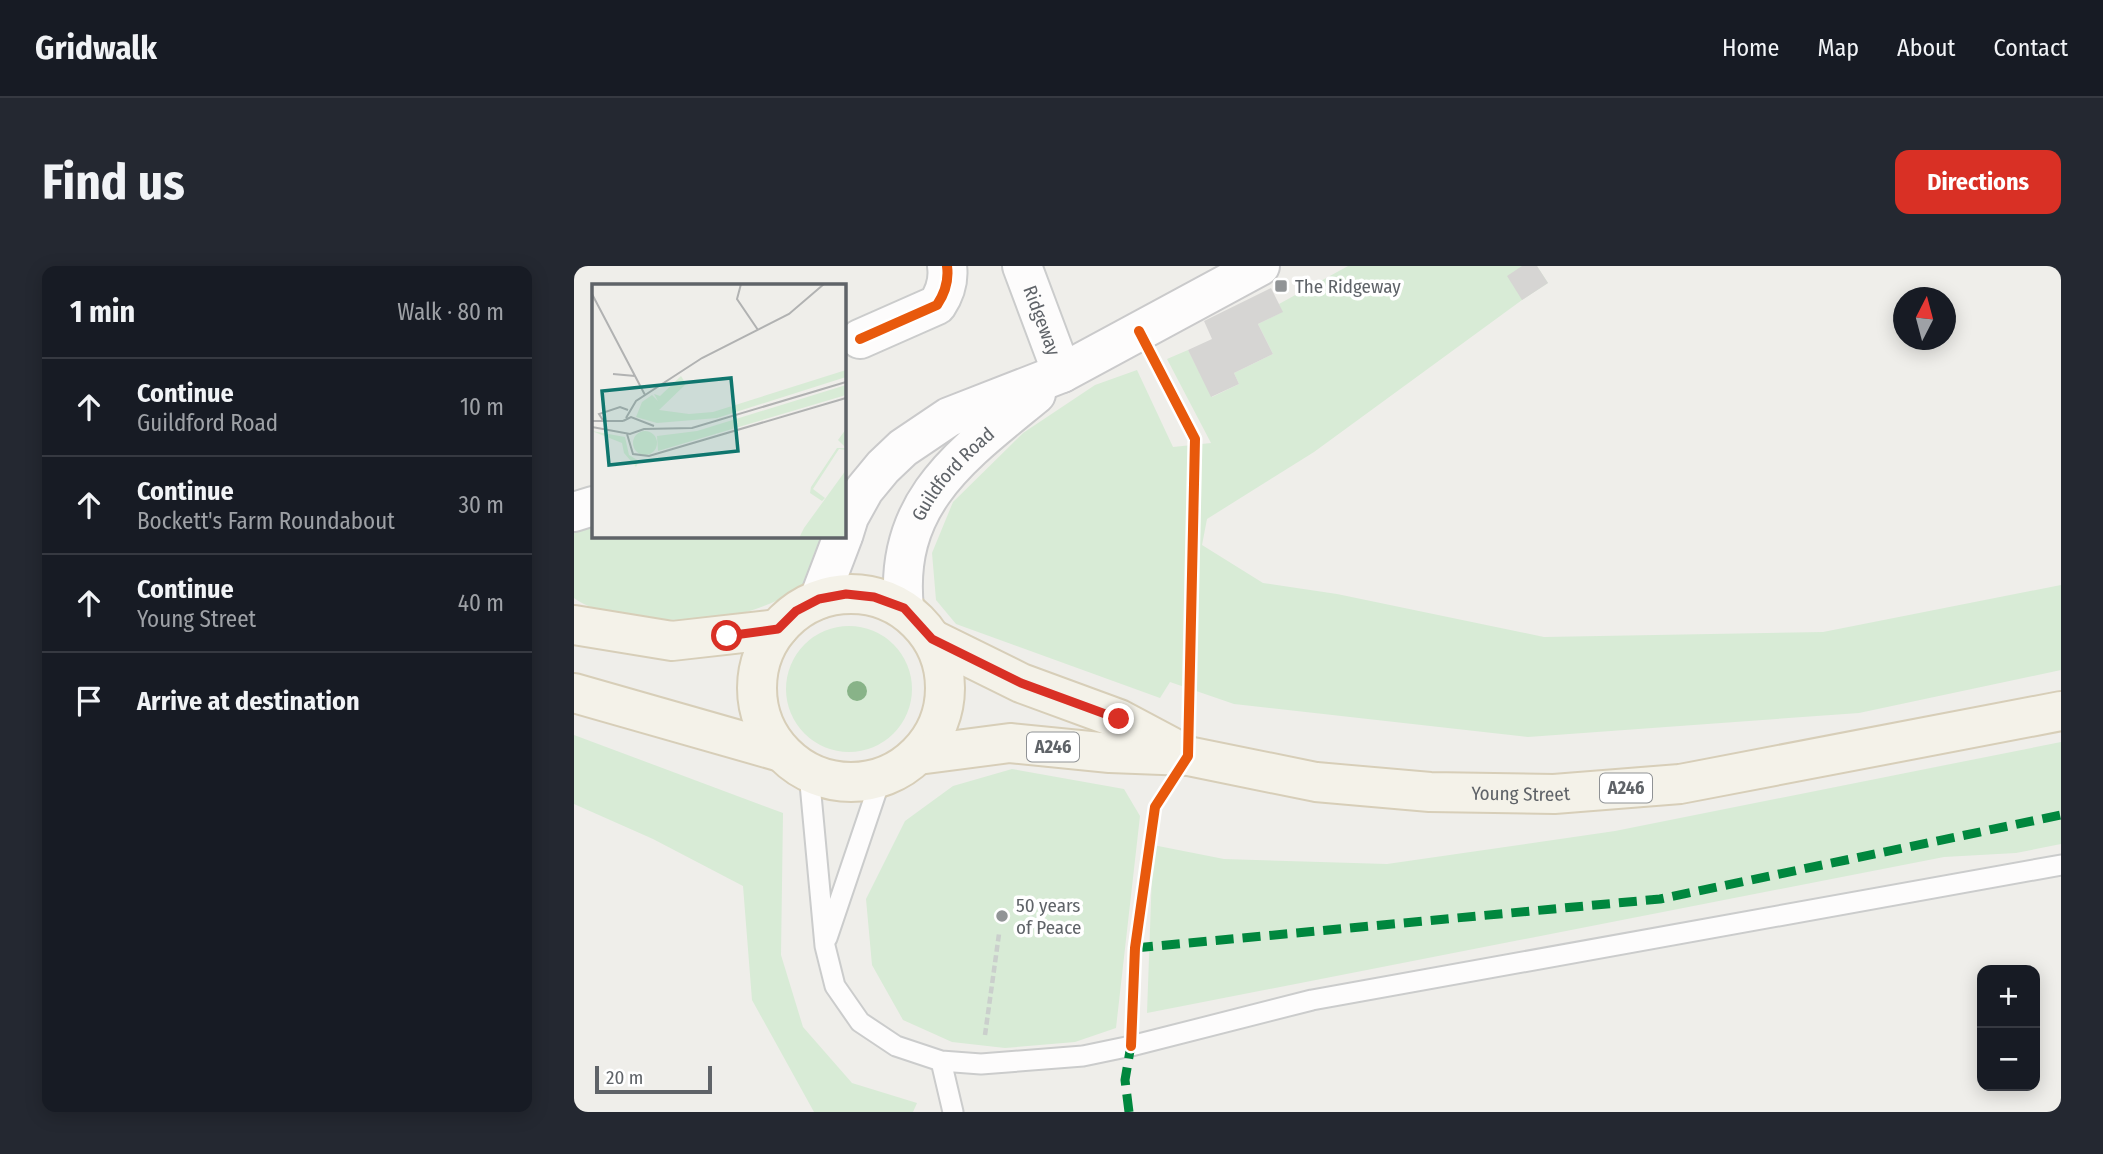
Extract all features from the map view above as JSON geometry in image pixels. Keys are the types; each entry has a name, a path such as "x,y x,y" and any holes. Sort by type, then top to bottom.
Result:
{"main road":[{"path":"860,339 937,304 943,295 947,266"},
{"name":"Ridgeway","path":"1022,266 1062,373"},
{"name":"Guildford Road","path":"845,525 864,490 883,467 904,448 949,417 1062,373 1260,266"},
{"name":"Guildford Road","path":"904,608 901,580 906,549 919,513 940,481 970,449 1062,373"},
{"path":"574,512 592,506"},
{"name":"Guildford Road","path":"819,599 841,537"},
{"path":"574,693 795,763 845,783 881,778 901,769 918,755 936,729 945,700 943,668 932,639 904,608 874,597 846,594 819,599 796,611 778,629 761,658 756,691 763,724 795,763"},
{"path":"574,625 672,640 778,629"},
{"name":"Young Street","path":"932,639 1021,683 1119,719 1188,756"},
{"name":"Young Street","path":"918,755 1010,743 1110,753 1188,756 1316,782 1430,792 1554,794 1680,784 2061,711"}],"lane":[{"path":"795,763 825,946 835,986 860,1022 896,1045 941,1061 981,1064 1083,1056 1312,1000 2061,865"},
{"path":"825,946 881,778"},
{"path":"941,1061 953,1112"}],"path":[{"path":"985,1033 999,934"}],"green space":[{"path":"1348,266 1537,266 1548,283 1314,452 1207,519 1202,545 1263,583 1337,594 1544,637 1823,632 2061,585 2061,670 1859,713 1528,737 1234,704 1170,682 1160,698 956,624 936,600 932,553 953,502 1023,433 1095,385 1137,370 1173,447 1211,443 1167,359 1188,350 1212,397 1239,384 1234,373 1273,354 1258,324 1282,312 1279,304"},
{"path":"592,528 592,537 827,537 818,572 799,589 769,604 737,615 679,620 620,615 602,611 574,598 574,532"},
{"path":"849,626 873,631 894,644 907,665 912,689 907,713 894,734 873,747 849,752 825,747 804,734 791,713 786,689 791,665 804,644 825,631"},
{"path":"574,735 783,813 781,955 803,1027 852,1083 917,1103 913,1112 814,1112 752,1000 743,886 653,839 574,804"},
{"path":"2061,742 2061,844 2016,853 1944,857 1147,1013 1153,845 1224,859 1387,864 1615,831"},
{"path":"1012,769 1124,789 1140,816 1116,1028 1075,1042 1005,1048 952,1042 903,1020 872,965 866,899 905,821 953,786"}],"building":[{"path":"1522,266 1537,266 1548,283 1522,300 1507,276"},
{"path":"1271,288 1283,312 1258,324 1273,354 1234,373 1239,384 1211,397 1188,350 1212,339 1204,321"}],"marked path":[{"path":"1135,948 1660,899 2061,815"},
{"path":"1129,1112 1125,1080 1132,1039"}],"cycle path":[{"path":"860,339 937,305 946,286 947,266"},
{"path":"1131,1046 1135,948 1155,807 1188,756 1195,439 1139,331"}],"place":[{"name":"The Ridgeway","path":"1281,286"},
{"name":"50 years of Peace","path":"1002,916"}],"route":[{"path":"727,636 778,629 796,611 819,599 846,594 874,597 904,608 932,639 1021,683 1119,719"}]}
